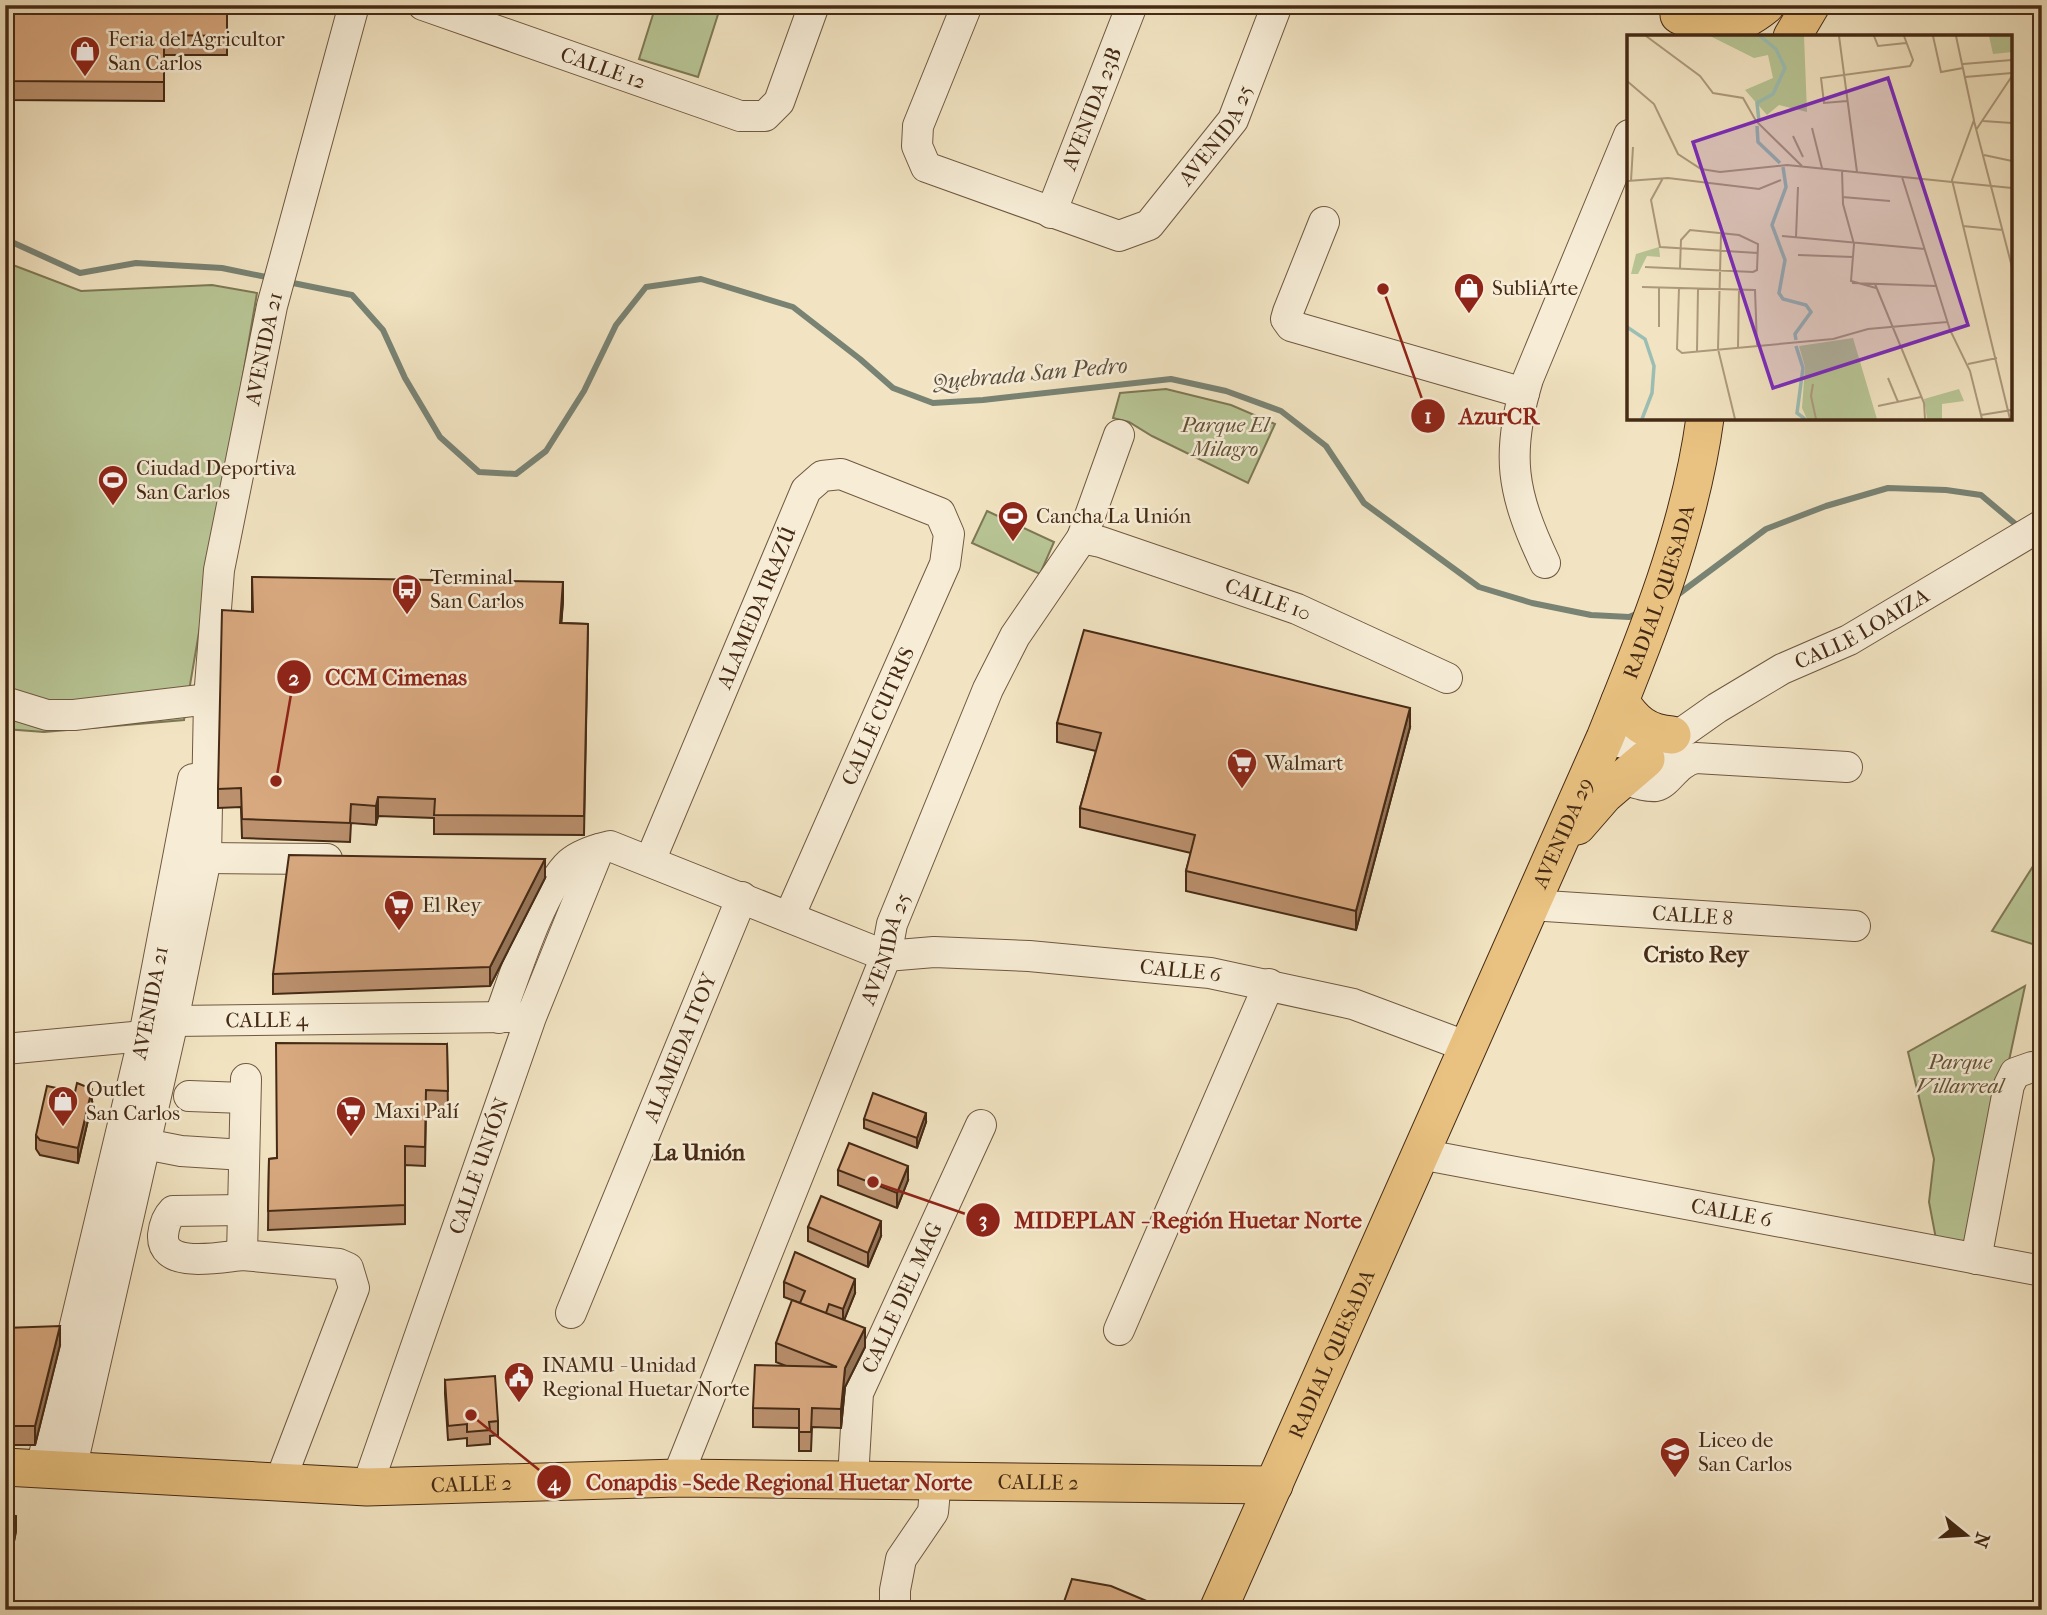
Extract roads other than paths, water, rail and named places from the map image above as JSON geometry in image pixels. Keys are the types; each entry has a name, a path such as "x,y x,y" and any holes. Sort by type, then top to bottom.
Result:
{"main road":[{"path":"1679,24 1715,28 1731,26 1754,15 1766,5"},
{"path":"1793,35 1811,5"},
{"name":"RADIAL QUESADA","path":"1637,751 1620,701 1681,529 1695,480 1705,420"},
{"path":"1620,701 1636,723 1658,734 1637,751"},
{"name":"AVENIDA 29","path":"1530,905 1547,866 1637,751"},
{"name":"RADIAL QUESADA","path":"1218,1610 1530,905"},
{"name":"CALLE 2","path":"39,1468 366,1487 677,1478 1274,1485"}],"street":[{"name":"AVENIDA 21","path":"39,1468 145,1144 173,1021 206,858 209,699 219,570 272,306 354,5"},
{"name":"CALLE 12","path":"423,5 740,116 765,116 779,102 814,5"},
{"path":"967,5 918,126 917,146 926,167 1051,213"},
{"name":"AVENIDA 23B","path":"1051,213 1132,5"},
{"name":"AVENIDA 25","path":"1051,213 1119,236 1149,225 1233,120 1277,5"},
{"path":"1545,563 1520,503 1514,473 1518,415 1524,393 1627,140"},
{"path":"1324,222 1288,312 1286,319 1291,326 1524,393"},
{"name":"AVENIDA 25","path":"677,1478 886,956 892,924 988,688 1015,636 1082,538 1119,435"},
{"name":"ALAMEDA IRAZÚ","path":"650,861 806,490 822,476 841,474 940,513"},
{"name":"CALLE CUTRIS","path":"789,917 945,564 949,534 940,513"},
{"name":"CALLE LOAIZA","path":"1637,751 1782,669 1849,640 2042,525"},
{"name":"CALLE 10","path":"1082,538 1101,542 1297,609 1447,678"},
{"name":"AVENIDA 21","path":"39,1468 144,1036 209,699"},
{"path":"5,702 47,715 74,715 209,699"},
{"path":"1637,751 1652,786 1660,785 1676,767 1696,758 1847,767"},
{"path":"499,1018 540,911 558,875 586,855 610,846 886,956"},
{"path":"532,860 586,855"},
{"name":"CALLE UNIÓN","path":"366,1487 586,855"},
{"path":"206,858 356,859"},
{"name":"ALAMEDA ITOY","path":"571,1313 742,897"},
{"name":"CALLE 8","path":"1530,905 1855,926"},
{"name":"CALLE 6","path":"886,956 934,952 1029,956 1210,973 1353,1004 1468,1047"},
{"path":"1119,1330 1269,984"},
{"name":"CALLE 4","path":"5,1049 144,1036 173,1021 531,1017"},
{"path":"1976,1259 2009,1085 2015,1073 2032,1067 2042,1069"},
{"path":"189,1096 245,1088 242,1255"},
{"name":"CALLE DEL MAG","path":"853,1479 858,1393 981,1125"},
{"path":"145,1144 181,1152 244,1155"},
{"name":"CALLE 6","path":"1420,1154 2042,1271"},
{"path":"242,1210 173,1211 164,1227 163,1243 166,1250 180,1258 242,1255 339,1264 348,1268 354,1288 279,1484"},
{"path":"895,1610 895,1590 901,1559 933,1512 936,1480"}],"waterway":[{"name":"Quebrada San Pedro","path":"5,239 80,273 136,263 222,268 271,278"},
{"name":"Quebrada San Pedro","path":"288,282 352,295 383,330 405,378 440,437 479,472 516,474 546,451 584,391 616,325 646,287 701,279 793,307 893,388 933,403 1171,379 1226,391 1281,411 1326,446 1364,503 1479,587 1532,603 1591,615 1629,617 1641,612"},
{"name":"Quebrada San Pedro","path":"1676,596 1766,529 1826,506 1888,488 1946,490 1981,495 2019,527"}],"place":[{"name":"Feria del Agricultor San Carlos","path":"85,78"},
{"name":"AzurCR","path":"1383,289"},
{"name":"SubliArte","path":"1469,315"},
{"name":"Ciudad Deportiva San Carlos","path":"113,507"},
{"name":"Cancha La Unión","path":"1013,543"},
{"name":"Terminal San Carlos","path":"407,616"},
{"name":"CCM Cimenas","path":"276,781"},
{"name":"Walmart","path":"1242,790"},
{"name":"El Rey","path":"399,932"},
{"name":"Outlet San Carlos","path":"63,1128"},
{"name":"Maxi Palí","path":"351,1138"},
{"name":"MIDEPLAN - Región Huetar Norte","path":"873,1182"},
{"name":"INAMU - Unidad Regional Huetar Norte","path":"519,1404"},
{"name":"Conapdis - Sede Regional Huetar Norte","path":"471,1415"},
{"name":"Liceo de San Carlos","path":"1675,1479"}],"district":[{"name":"Cristo Rey","path":"1696,954"},
{"name":"La Unión","path":"699,1152"}],"park label":[{"name":"Parque El Milagro","path":"1225,437"},
{"name":"Parque Villarreal","path":"1960,1074"}]}
